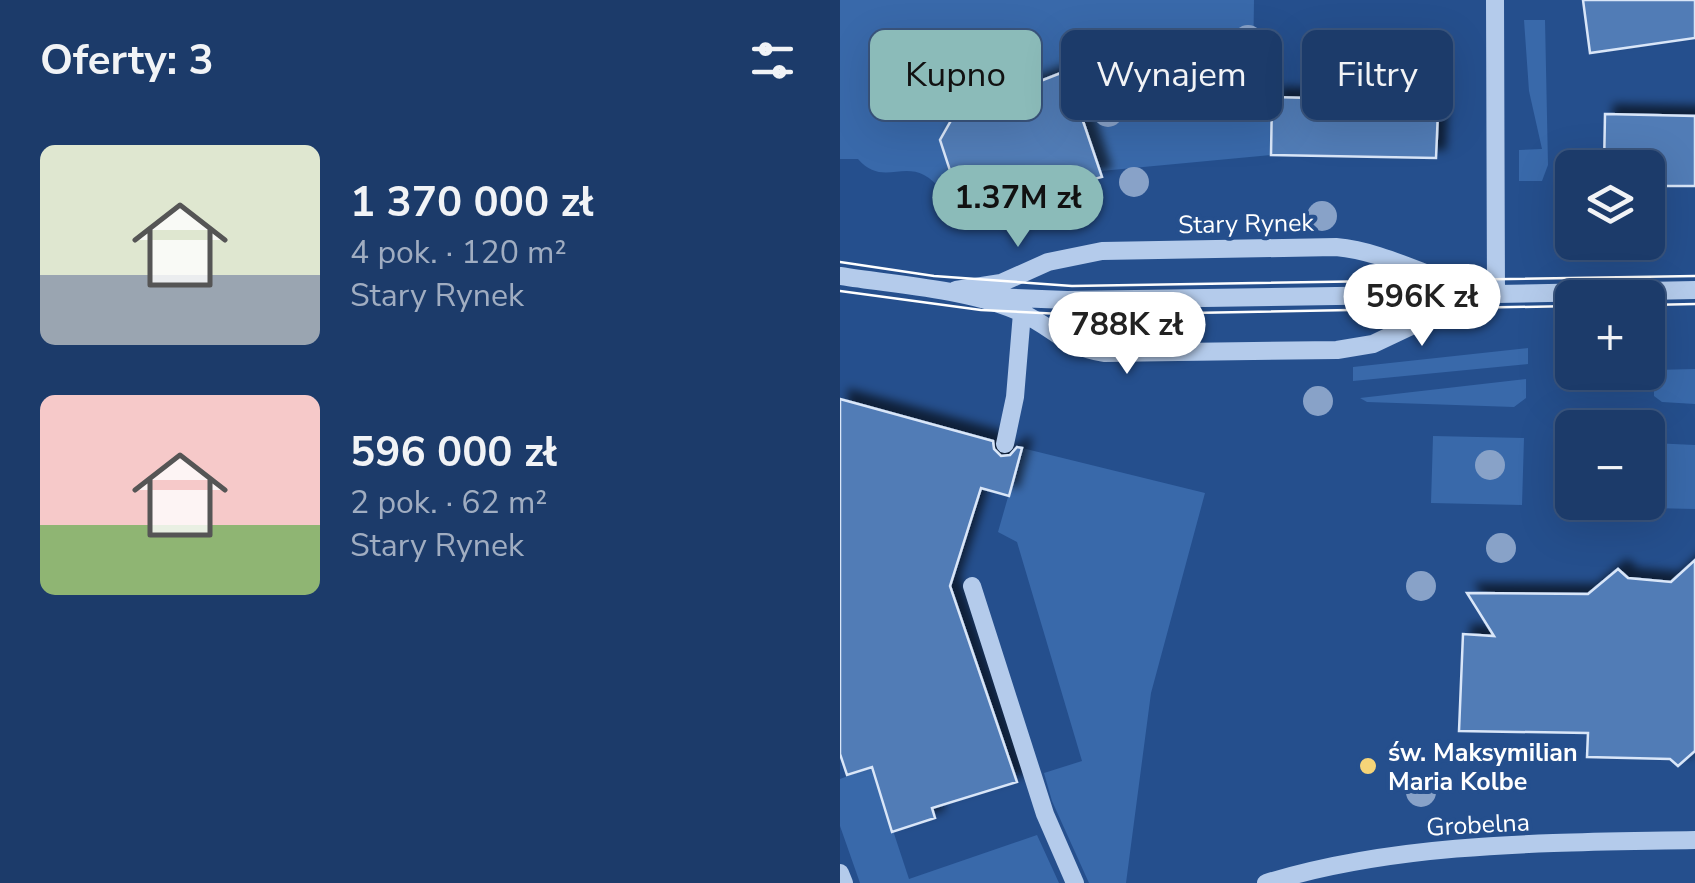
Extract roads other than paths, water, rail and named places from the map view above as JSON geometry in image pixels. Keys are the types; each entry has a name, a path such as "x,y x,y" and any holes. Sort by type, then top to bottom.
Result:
{"street":[{"path":"936,290 1066,300 1496,294 1495,0"},
{"name":"Stary Rynek","path":"936,290 970,290 1001,283 1048,262 1102,251 1336,247 1365,250 1442,280 1496,294 1695,290"},
{"name":"Stary Rynek","path":"840,276 936,290 1022,313 1078,348 1104,353 1336,350 1373,344 1447,309 1496,294"},
{"path":"1004,444 1015,396 1022,313"},
{"path":"972,586 1045,814 1075,883"},
{"name":"Grobelna","path":"1266,883 1320,866 1429,851 1695,840"},
{"path":"840,873 844,883"}],"tram line":[{"path":"840,262 934,276 1072,286 1695,276"},
{"path":"840,291 981,310 1082,315 1555,306"},
{"path":"1665,305 1695,304"}],"place":[{"name":"św. Maksymilian Maria Kolbe","path":"1368,766"}]}
